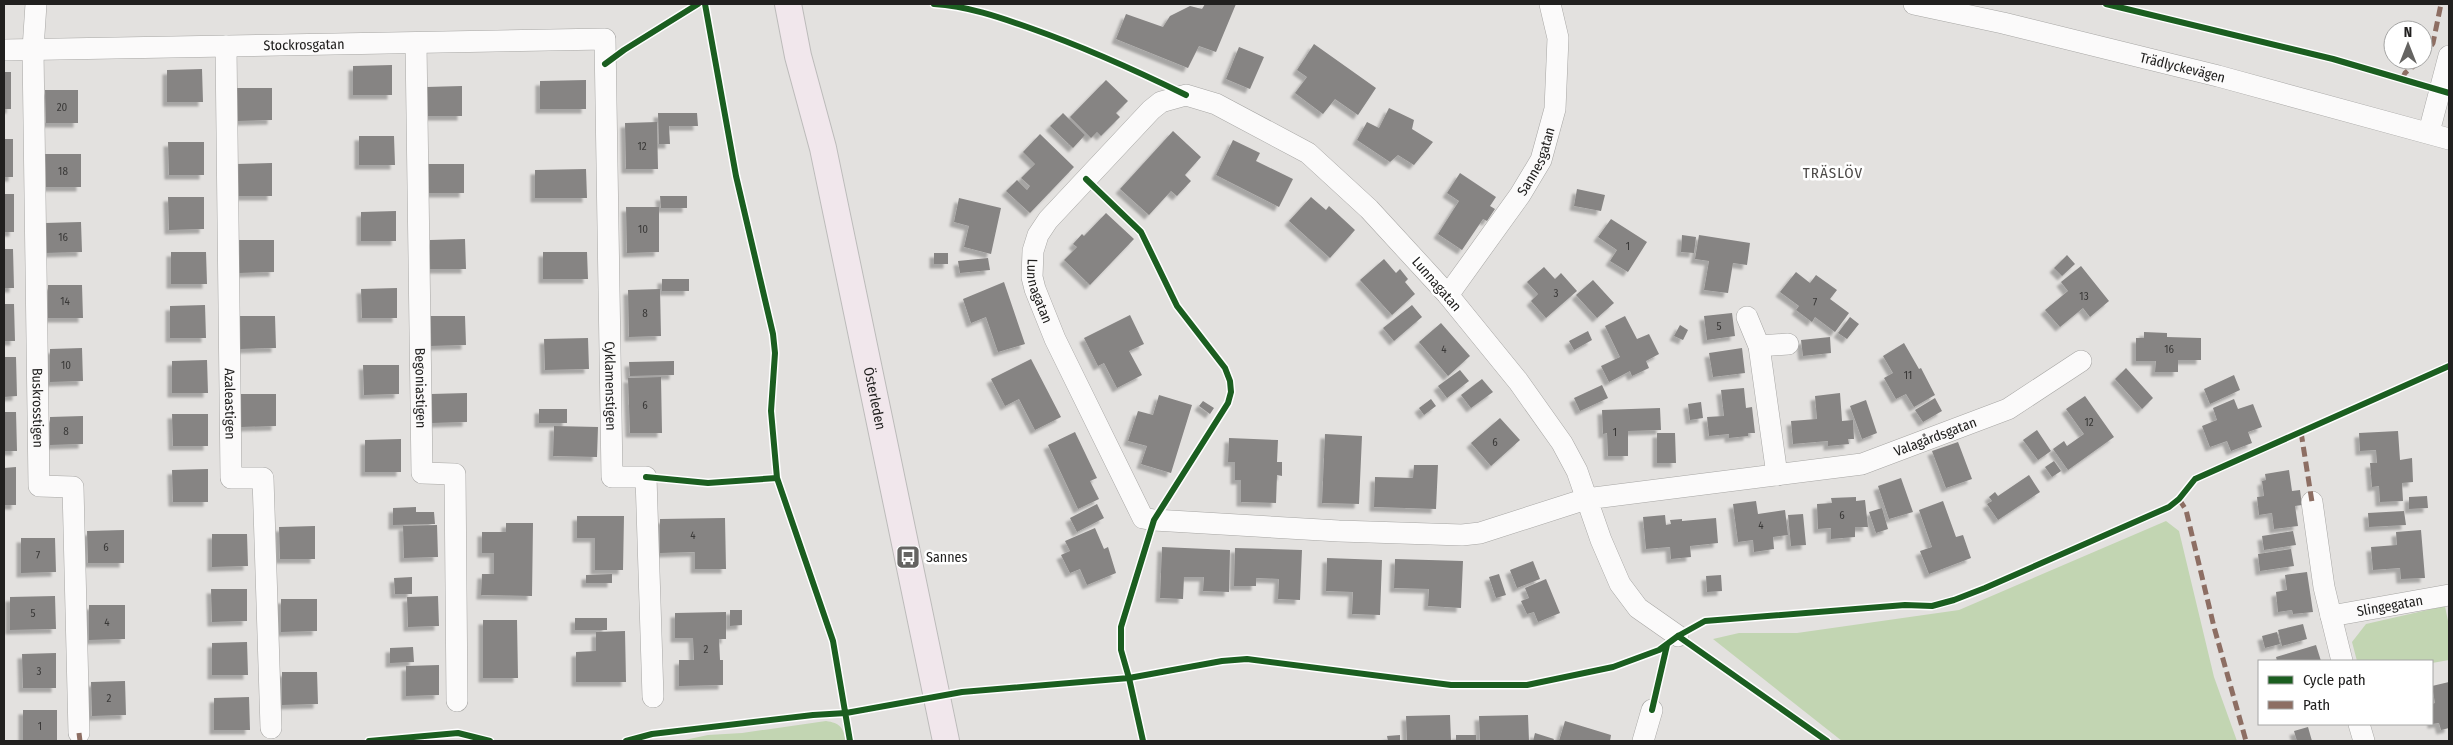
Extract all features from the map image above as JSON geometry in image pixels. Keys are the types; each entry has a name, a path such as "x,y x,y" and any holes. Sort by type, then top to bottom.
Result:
{"main road":[{"name":"Österleden","path":"771,4 798,56"},
{"name":"Österleden","path":"788,4 798,56 823,148 946,741"}],"street":[{"path":"33,49 36,4"},
{"name":"Sannesgatan","path":"1448,295 1520,195 1540,160 1554,109 1558,38 1550,4"},
{"name":"Trädlyckevägen","path":"1914,4 2003,23 2218,76 2449,139"},
{"name":"Stockrosgatan","path":"4,50 605,39"},
{"name":"Cyklamenstigen","path":"605,39 612,477 646,477 653,697"},
{"name":"Begoniastigen","path":"416,43 422,473 455,474 457,701"},
{"name":"Azaleastigen","path":"226,46 231,478 263,478 271,728"},
{"name":"Buskrosstigen","path":"33,49 39,486 73,487 79,733"},
{"path":"2429,132 2449,56"},
{"name":"Lunnagatan","path":"1586,499 1480,533 1462,535 1339,531 1143,518 1055,339 1035,289 1032,277 1033,251 1038,235 1048,220 1151,110 1161,102 1186,95 1216,104 1308,153 1369,209 1448,295 1518,381 1562,443 1576,471 1620,584 1638,608 1678,636"},
{"path":"1747,317 1759,346 1777,475"},
{"path":"1759,346 1788,344"},
{"name":"Valagårdsgatan","path":"1586,499 1862,464 1921,444 2008,409 2081,361"},
{"path":"2312,502 2324,587 2342,660"},
{"name":"Slingegatan","path":"2331,616 2449,595"},
{"path":"1643,741 1652,710"},
{"path":"2359,725 2364,741"}],"green space":[{"path":"2166,521 2179,531 2214,677 2237,741 1842,741 1713,639 1739,633 1797,633 1959,610"},
{"path":"2445,606 2449,626 2449,660 2433,663 2433,660 2357,660 2352,642 2366,624"},
{"path":"826,721 840,726 846,741 680,741 708,735 742,733"}],"building":[{"path":"1205,4 1236,4 1216,52 1199,46 1188,68 1116,39 1126,14 1163,27 1170,16 1190,6 1202,9"},
{"path":"1314,44 1376,88 1358,115 1335,99 1323,114 1295,93 1307,77 1297,70"},
{"path":"1239,47 1264,57 1250,89 1226,79"},
{"path":"392,65 392,95 353,95 353,66"},
{"path":"202,69 203,102 167,102 167,70"},
{"path":"4,72 11,72 11,109 4,109"},
{"path":"586,80 586,109 540,109 540,81"},
{"path":"1106,80 1128,101 1116,113 1120,117 1101,136 1097,132 1091,138 1070,117"},
{"path":"462,86 462,116 427,116 426,87"},
{"path":"236,88 272,88 272,120 237,121"},
{"path":"45,90 78,90 78,123 46,123"},
{"path":"1389,108 1414,120 1412,129 1433,142 1414,165 1398,155 1390,162 1357,140 1367,122 1379,128"},
{"path":"658,113 697,113 698,126 669,126 670,144 659,144"},
{"path":"1063,113 1085,135 1073,148 1050,126"},
{"path":"657,122 658,169 626,169 625,123"},
{"path":"1173,131 1201,157 1185,175 1191,181 1177,196 1171,191 1149,215 1120,189"},
{"path":"1040,134 1074,167 1030,213 1006,191 1017,180 1027,190 1030,186 1021,178 1035,164 1023,152"},
{"path":"359,136 394,136 395,165 359,165"},
{"path":"4,139 13,139 13,177 4,177"},
{"path":"1233,140 1260,153 1256,161 1293,179 1279,207 1216,175"},
{"path":"168,142 204,142 204,175 169,175"},
{"path":"45,154 81,154 81,187 46,187"},
{"path":"272,163 272,196 237,196 236,164"},
{"path":"428,164 464,164 464,193 429,193"},
{"path":"586,169 587,198 535,198 535,170"},
{"path":"1460,173 1496,197 1490,206 1495,209 1487,221 1483,219 1462,250 1438,234 1459,201 1447,193"},
{"path":"1577,189 1605,195 1601,211 1574,206"},
{"path":"4,194 14,194 14,232 4,232"},
{"path":"660,196 687,196 687,208 661,208"},
{"path":"168,197 204,197 204,229 169,230"},
{"path":"1311,197 1326,210 1329,206 1355,230 1330,258 1289,221"},
{"path":"959,198 1001,208 991,254 964,247 969,226 954,222"},
{"path":"626,207 659,207 659,252 627,253"},
{"path":"396,211 396,241 361,241 361,212"},
{"path":"1106,213 1134,239 1090,285 1064,260 1077,247 1073,244 1082,234 1084,236"},
{"path":"1611,219 1647,242 1628,272 1610,261 1617,250 1598,237"},
{"path":"81,222 82,252 45,253 45,223"},
{"path":"1682,235 1696,237 1694,253 1681,252"},
{"path":"1699,235 1750,243 1747,265 1733,263 1728,293 1704,290 1709,261 1695,259"},
{"path":"465,239 466,269 430,269 430,240"},
{"path":"238,240 274,240 274,272 238,273"},
{"path":"4,249 13,249 14,288 4,288"},
{"path":"171,252 206,252 207,284 171,284"},
{"path":"543,252 587,252 588,279 543,279"},
{"path":"934,253 948,253 948,264 934,264"},
{"path":"2067,255 2075,264 2062,276 2054,268"},
{"path":"988,258 990,270 960,273 958,261"},
{"path":"1384,259 1396,273 1400,269 1408,279 1405,282 1415,294 1392,315 1360,280"},
{"path":"2081,266 2109,301 2090,317 2083,308 2060,327 2045,310 2068,291 2061,282"},
{"path":"1544,267 1555,279 1561,273 1577,291 1546,318 1531,301 1538,294 1527,282"},
{"path":"1796,272 1810,283 1816,275 1837,290 1830,299 1849,313 1835,332 1815,317 1812,322 1796,310 1799,306 1780,292"},
{"path":"662,279 689,279 689,291 662,291"},
{"path":"1593,280 1614,303 1597,318 1576,295"},
{"path":"1004,282 1025,344 998,352 986,317 971,323 963,299"},
{"path":"48,285 82,285 83,318 48,318"},
{"path":"397,288 397,318 362,318 361,289"},
{"path":"660,289 661,336 629,337 628,290"},
{"path":"4,304 14,304 15,341 4,341"},
{"path":"205,305 206,338 170,338 170,306"},
{"path":"1412,305 1422,317 1394,341 1383,328"},
{"path":"1732,313 1735,336 1707,340 1704,316"},
{"path":"1130,315 1144,344 1129,351 1142,375 1117,388 1104,363 1098,366 1084,338"},
{"path":"240,316 275,316 276,348 240,349"},
{"path":"430,316 465,316 466,345 430,346"},
{"path":"1625,316 1637,339 1649,334 1659,354 1646,361 1649,368 1632,376 1630,371 1609,382 1601,366 1620,357 1605,326"},
{"path":"1850,317 1859,324 1847,339 1838,333"},
{"path":"1441,323 1470,356 1448,376 1419,342"},
{"path":"1680,325 1688,330 1683,340 1674,336"},
{"path":"1588,331 1592,340 1574,350 1569,341"},
{"path":"2144,332 2167,333 2167,337 2201,338 2201,360 2178,360 2178,372 2155,372 2156,361 2136,361 2136,338 2144,338"},
{"path":"1830,337 1831,353 1803,356 1801,340"},
{"path":"588,338 589,369 545,370 544,339"},
{"path":"1904,343 1919,369 1921,368 1935,395 1914,407 1906,394 1896,399 1884,378 1893,373 1883,356"},
{"path":"82,348 83,381 50,382 50,349"},
{"path":"1742,348 1745,373 1713,377 1709,353"},
{"path":"4,357 16,357 17,396 4,397"},
{"path":"1031,359 1061,417 1035,430 1019,399 1005,406 991,379"},
{"path":"207,360 208,393 172,393 172,361"},
{"path":"674,361 674,375 630,376 629,362"},
{"path":"363,365 399,365 399,394 364,395"},
{"path":"2126,368 2153,398 2142,409 2115,379"},
{"path":"1460,370 1469,381 1447,398 1438,386"},
{"path":"2234,375 2240,390 2210,404 2204,389"},
{"path":"661,377 662,433 630,433 628,378"},
{"path":"1482,379 1493,392 1471,408 1461,395"},
{"path":"1602,385 1608,398 1580,411 1574,398"},
{"path":"1744,388 1746,408 1752,407 1755,433 1748,433 1748,436 1729,438 1729,434 1709,436 1707,417 1724,416 1721,390"},
{"path":"467,393 467,422 432,423 431,394"},
{"path":"1840,393 1842,421 1853,420 1854,439 1848,439 1849,444 1828,446 1828,441 1793,444 1791,421 1817,419 1815,396"},
{"path":"240,394 276,394 276,426 241,427"},
{"path":"1159,395 1192,405 1171,473 1141,464 1147,446 1128,441 1138,411 1153,415"},
{"path":"2085,396 2114,437 2068,470 2053,449 2064,441 2067,446 2084,434 2066,409"},
{"path":"1935,398 1942,411 1923,422 1915,410"},
{"path":"1431,399 1436,406 1424,415 1419,408"},
{"path":"2234,399 2238,409 2253,404 2262,427 2248,432 2252,443 2231,451 2227,441 2210,447 2202,426 2217,420 2213,408"},
{"path":"1866,400 1877,433 1862,439 1850,406"},
{"path":"1203,401 1214,408 1210,414 1199,406"},
{"path":"1701,402 1703,418 1690,420 1688,404"},
{"path":"1660,408 1661,430 1628,431 1628,456 1608,456 1607,433 1603,434 1602,410"},
{"path":"539,409 567,409 567,423 539,423"},
{"path":"4,412 16,412 17,451 4,451"},
{"path":"172,414 208,414 208,446 173,446"},
{"path":"83,416 83,444 50,445 50,417"},
{"path":"1500,418 1520,440 1491,466 1471,443"},
{"path":"554,426 598,427 597,457 553,456"},
{"path":"2037,430 2051,451 2038,460 2023,440"},
{"path":"2398,431 2400,460 2412,458 2413,482 2402,483 2403,501 2380,502 2379,486 2372,487 2370,463 2377,463 2376,450 2360,451 2359,433"},
{"path":"1075,432 1097,478 1090,481 1099,499 1078,509 1048,445"},
{"path":"1657,433 1675,433 1676,463 1657,463"},
{"path":"1325,434 1362,436 1359,504 1322,503"},
{"path":"1229,438 1278,440 1277,462 1282,462 1282,476 1277,475 1276,503 1241,502 1241,480 1235,480 1235,462 1228,462"},
{"path":"401,439 401,472 365,472 365,440"},
{"path":"1958,442 1972,479 1946,488 1932,451"},
{"path":"2054,461 2061,471 2052,477 2045,467"},
{"path":"1414,465 1438,465 1436,509 1374,507 1375,477 1413,478"},
{"path":"16,467 16,505 4,505 4,468"},
{"path":"208,469 208,502 173,502 172,470"},
{"path":"2289,470 2292,491 2300,490 2302,505 2295,506 2298,526 2274,529 2272,513 2259,515 2257,497 2264,496 2262,481 2266,480 2265,474"},
{"path":"2029,475 2040,492 1998,520 1987,504 1992,501 1989,497 1995,492 1998,496"},
{"path":"1901,478 1913,512 1889,519 1878,486"},
{"path":"2427,496 2428,508 2409,509 2409,497"},
{"path":"1856,497 1856,501 1865,500 1868,527 1855,527 1855,537 1831,539 1831,528 1818,529 1817,504 1832,503 1831,498"},
{"path":"1756,501 1758,514 1785,510 1788,535 1773,537 1774,549 1754,552 1753,540 1738,542 1733,504"},
{"path":"1943,501 1956,537 1963,535 1971,558 1929,574 1920,551 1932,547 1919,510"},
{"path":"1097,504 1104,518 1077,532 1070,518"},
{"path":"416,507 416,512 434,512 435,524 393,525 393,508"},
{"path":"1882,508 1888,529 1876,533 1869,512"},
{"path":"2404,511 2406,525 2369,527 2368,513"},
{"path":"1803,514 1806,545 1791,546 1788,515"},
{"path":"1665,515 1666,525 1671,524 1670,520 1682,519 1682,521 1716,518 1718,543 1690,546 1691,557 1671,559 1670,547 1646,549 1643,517"},
{"path":"577,516 624,516 623,570 595,570 595,538 577,538"},
{"path":"725,518 726,569 695,569 695,552 660,553 660,519"},
{"path":"506,523 533,523 532,596 481,595 482,574 494,574 494,553 482,553 482,532 506,532"},
{"path":"437,525 438,557 404,558 403,526"},
{"path":"315,526 315,559 280,559 279,527"},
{"path":"1095,528 1104,549 1108,547 1116,573 1087,585 1080,569 1070,573 1061,555 1070,551 1065,541"},
{"path":"124,530 124,563 88,563 87,531"},
{"path":"2421,530 2425,578 2401,579 2400,568 2373,570 2371,547 2397,545 2396,532"},
{"path":"2293,531 2296,545 2264,550 2262,536"},
{"path":"212,534 247,534 248,566 212,567"},
{"path":"21,538 55,538 56,572 21,573"},
{"path":"1162,547 1230,550 1229,592 1203,591 1204,577 1184,577 1183,599 1160,598"},
{"path":"1235,548 1302,550 1300,600 1278,599 1279,579 1256,578 1256,586 1234,586"},
{"path":"2291,549 2294,566 2260,571 2258,554"},
{"path":"1327,558 1382,560 1380,615 1352,614 1353,592 1326,591"},
{"path":"1395,559 1463,561 1461,608 1428,606 1429,589 1394,588"},
{"path":"1533,561 1540,579 1517,588 1510,570"},
{"path":"2307,572 2313,612 2293,614 2292,610 2278,612 2276,592 2287,590 2285,575"},
{"path":"612,574 612,583 586,583 586,575"},
{"path":"1499,574 1506,595 1496,598 1489,577"},
{"path":"1721,575 1722,591 1707,592 1706,576"},
{"path":"412,577 412,594 395,594 394,578"},
{"path":"1546,579 1560,613 1538,622 1534,612 1527,614 1521,601 1529,598 1525,588"},
{"path":"211,589 247,589 247,621 212,622"},
{"path":"55,596 56,629 10,630 10,597"},
{"path":"438,596 439,626 408,627 407,597"},
{"path":"281,599 317,599 317,631 281,632"},
{"path":"89,605 125,605 125,639 89,640"},
{"path":"730,610 742,610 742,625 730,626"},
{"path":"726,612 726,639 719,639 720,660 723,660 723,685 679,686 679,660 694,660 693,638 675,638 675,613"},
{"path":"575,618 607,618 607,630 575,630"},
{"path":"483,620 517,620 518,678 483,678"},
{"path":"2303,624 2307,639 2282,646 2278,630"},
{"path":"625,631 626,682 576,682 576,652 596,651 596,632"},
{"path":"2277,632 2280,644 2265,648 2262,636"},
{"path":"247,642 248,675 212,675 212,643"},
{"path":"2316,645 2321,660 2277,660 2276,657"},
{"path":"413,647 414,662 390,663 390,648"},
{"path":"56,653 56,688 23,688 22,654"},
{"path":"439,665 439,695 406,696 406,666"},
{"path":"282,672 317,672 318,704 282,705"},
{"path":"125,681 126,715 92,716 91,682"},
{"path":"2449,682 2449,728 2441,730 2439,723 2433,724 2433,704 2435,703 2433,686"},
{"path":"249,697 250,730 214,730 214,698"},
{"path":"23,710 57,710 57,741 23,741"},
{"path":"1450,715 1451,741 1407,741 1406,716"},
{"path":"1528,715 1529,741 1480,741 1479,716"},
{"path":"1565,721 1611,735 1610,741 1559,741"},
{"path":"2308,727 2312,741 2297,741 2294,731"},
{"path":"1535,733 1554,739 1553,741 1533,741"},
{"path":"1400,735 1400,741 1388,741 1387,736"},
{"path":"1456,735 1476,735 1476,741 1456,741"}],"marked path":[{"path":"2433,43 2441,4"},
{"path":"2402,79 2409,70"},
{"path":"2301,432 2312,502"},
{"path":"2179,499 2186,510 2214,627 2246,741"},
{"path":"79,733 80,741"}],"cycle path":[{"path":"605,64 698,4"},
{"path":"705,4 736,176 773,334 775,353 771,411 777,478 833,641 850,741"},
{"path":"934,4 971,10 1030,28 1109,59 1186,95"},
{"path":"2106,4 2333,59 2449,93"},
{"path":"1086,179 1141,232 1177,306 1225,368 1230,381 1231,392 1228,403 1154,520 1121,627 1121,650 1143,741"},
{"path":"626,741 652,734 813,715 846,713 962,692 1129,678 1222,661 1247,659 1451,685 1527,685 1613,667 1659,650 1678,636 1705,621 1905,605 1932,606 1985,588 2169,507 2179,499 2195,479 2449,366"},
{"path":"646,477 708,483 777,478"},
{"path":"1678,636 1827,741"},
{"path":"1652,710 1667,645"},
{"path":"369,741 458,733 490,741"}],"place":[{"name":"Sannes","path":"908,557"}],"district":[{"name":"TRÄSLÖV","path":"1833,173"}]}
